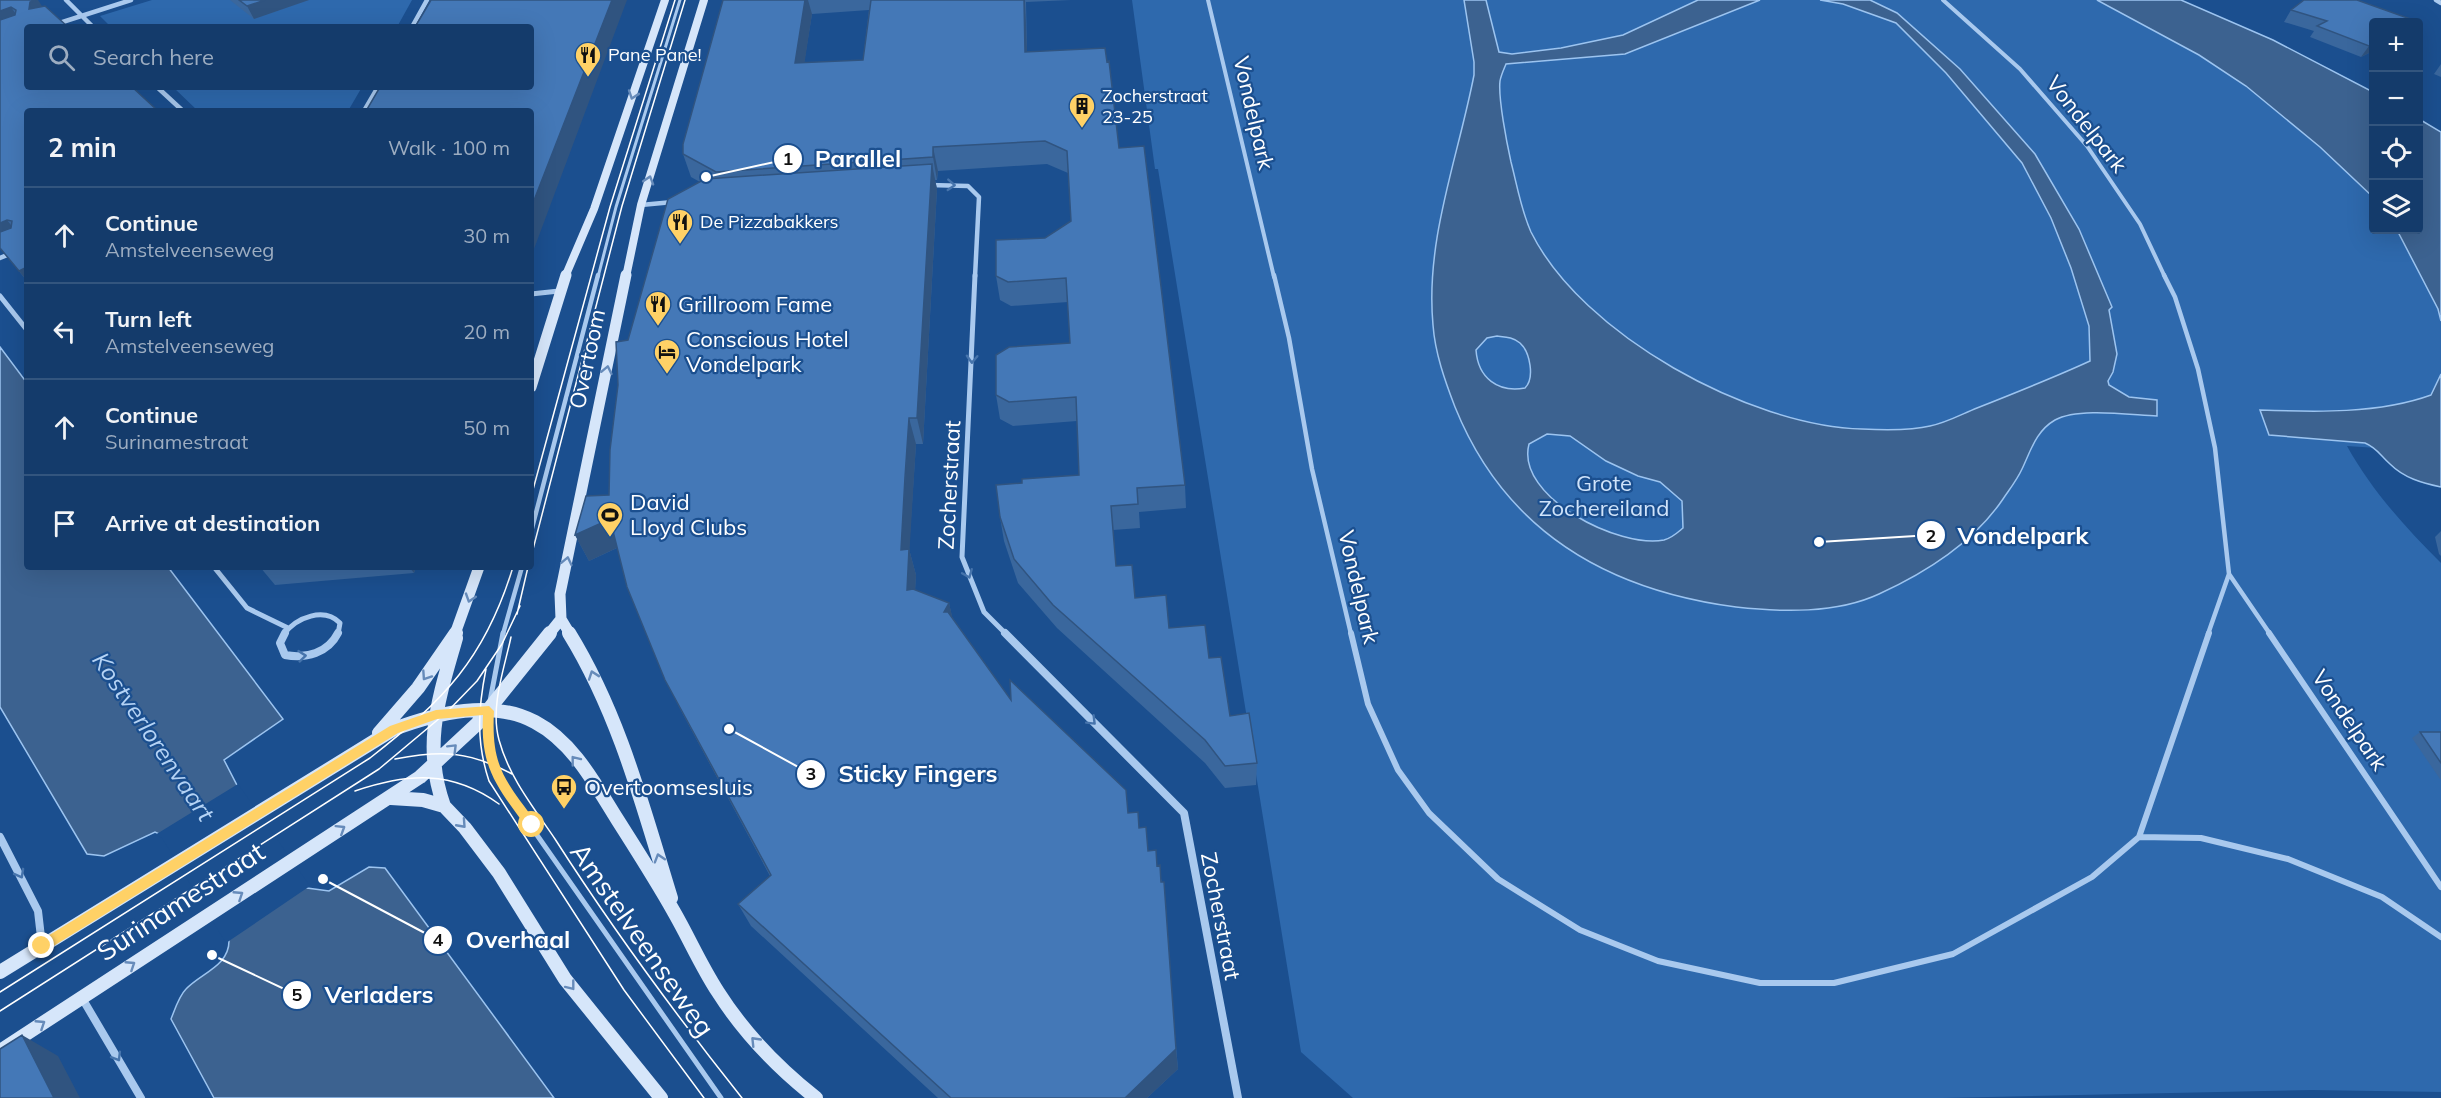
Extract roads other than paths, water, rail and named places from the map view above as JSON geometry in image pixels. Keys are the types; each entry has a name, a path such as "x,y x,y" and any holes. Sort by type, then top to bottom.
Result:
{"main road":[{"name":"Overtoom","path":"534,377 559,291 594,208 665,0"},
{"name":"Overtoom","path":"561,619 561,594 641,205 704,0"},
{"path":"478,570 459,628 436,714 430,753 431,767 444,806 465,828 499,873 565,979 661,1098"},
{"path":"391,798 431,767 489,711 561,619 589,664 630,763 676,914"},
{"path":"362,748 400,710 459,628"},
{"name":"Amstelveenseweg","path":"362,748 394,729 436,714 489,711 533,720 555,734 596,786 676,914 708,977 748,1033 795,1083 816,1098"},
{"name":"Surinamestraat","path":"0,972 362,748"},
{"path":"391,798 423,800 444,806"},
{"name":"Surinamestraat","path":"0,1051 391,798"}],"street":[{"path":"66,0 90,24"},
{"path":"56,24 131,0"},
{"path":"414,24 427,0"},
{"name":"Vondelpark","path":"1208,0 1289,338 1312,469 1368,704 1381,737 1398,770 1429,813 1498,879 1580,930 1658,961 1760,983 1834,983 1953,954 2091,877 2139,837 2229,574 2215,448 2198,369 2175,297 2140,224 2087,146 2020,69 1943,0"},
{"path":"2436,0 2441,3"},
{"path":"160,90 180,108"},
{"path":"366,108 376,90"},
{"name":"Zocherstraat","path":"926,185 968,186 979,197 962,557 984,612 1184,813 1238,1098"},
{"path":"641,205 677,202"},
{"path":"0,258 24,248"},
{"path":"534,294 559,291"},
{"path":"0,296 24,326"},
{"path":"216,570 247,608 288,628"},
{"name":"Vondelpark","path":"2229,574 2441,887"},
{"path":"324,614 332,615 340,623 340,630 332,643 323,650 302,657 285,655 281,650 282,636 288,628 306,617 324,614"},
{"path":"0,837 38,911 42,946"},
{"path":"2139,837 2201,838 2288,859 2382,897 2441,937"},
{"path":"82,997 141,1098"}],"lane":[{"name":"Overtoom","path":"534,521 616,207 680,0"},
{"path":"489,711 505,624 521,570"},
{"name":"Amstelveenseweg","path":"489,711 488,736 491,762 504,788 664,1020 721,1098"}],"water":[{"path":"1464,0 1486,0 1499,52 1512,54 1561,48 1623,35 1698,0 1760,0 1625,54 1506,64 1500,81 1505,133 1528,224 1555,270 1588,306 1629,339 1674,368 1721,393 1770,411 1818,424 1862,429 1914,429 1948,421 2090,361 2089,326 2071,268 2051,218 2022,163 1946,73 1896,23 1843,4 1820,0 1870,0 1897,13 1960,69 2035,154 2079,229 2112,307 2109,310 2117,354 2113,372 2108,381 2109,385 2129,397 2157,400 2157,416 2119,413 2077,414 2065,416 2048,424 2031,448 2022,469 2003,499 1978,529 1931,566 1896,586 1862,601 1808,610 1736,607 1689,599 1645,586 1604,569 1566,547 1532,520 1502,488 1476,450 1455,407 1438,356 1433,325 1434,262 1438,230 1474,75","holes":["1497,336 1517,341 1526,352 1530,365 1530,378 1525,388 1498,386 1485,376 1476,350 1487,338","1547,434 1570,436 1606,461 1638,476 1660,482 1682,501 1683,528 1667,539 1645,541 1598,528 1575,515 1554,500 1538,483 1529,464 1529,444"]},
{"path":"2097,0 2181,0 2273,40 2369,90 2369,193 2320,147 2246,86 2199,55"},
{"path":"2423,121 2441,132 2441,321 2438,309 2399,234 2423,234"},
{"name":"Kostverlorenvaart","path":"0,347 24,379 24,570 170,570 283,719 224,760 239,789 307,888 329,891 369,867 385,868 554,1098 214,1098 171,1019 184,992 192,983 219,963 228,950 229,941 164,836 155,832 104,856 87,854 0,707"},
{"path":"2441,374 2441,487 2420,482 2401,473 2376,449 2365,443 2269,435 2260,410 2325,411 2390,406 2431,395"}],"tram line":[{"path":"534,486 610,207 675,0"},
{"path":"534,545 622,206 685,0"},
{"path":"0,992 370,758 396,737 440,696 475,653 502,599 512,570"},
{"path":"518,611 527,570"},
{"path":"518,611 520,606"},
{"path":"0,1011 379,769 447,712 477,681 502,644 518,611"},
{"path":"511,637 499,689 496,715 499,740 509,767 531,804 622,938 742,1098"},
{"path":"484,762 480,725 481,698 486,669"},
{"path":"395,759 427,754 455,754 484,762"},
{"path":"484,762 512,774"},
{"path":"484,762 489,781 624,990 704,1098"},
{"path":"355,791 393,781 429,778 464,785 499,804"}],"place":[{"name":"Pane Pane!","path":"588,78"},
{"name":"Zocherstraat 23-25","path":"1082,129"},
{"name":"Parallel","path":"706,177"},
{"name":"De Pizzabakkers","path":"680,245"},
{"name":"Grillroom Fame","path":"658,327"},
{"name":"Conscious Hotel Vondelpark","path":"667,375"},
{"name":"David Lloyd Clubs","path":"610,538"},
{"name":"Vondelpark","path":"1819,542"},
{"name":"Sticky Fingers","path":"729,729"},
{"name":"Overtoomsesluis","path":"564,810"},
{"name":"Overhaal","path":"323,879"},
{"name":"Verladers","path":"212,955"}],"park label":[{"name":"Grote Zochereiland","path":"1604,496"}]}
